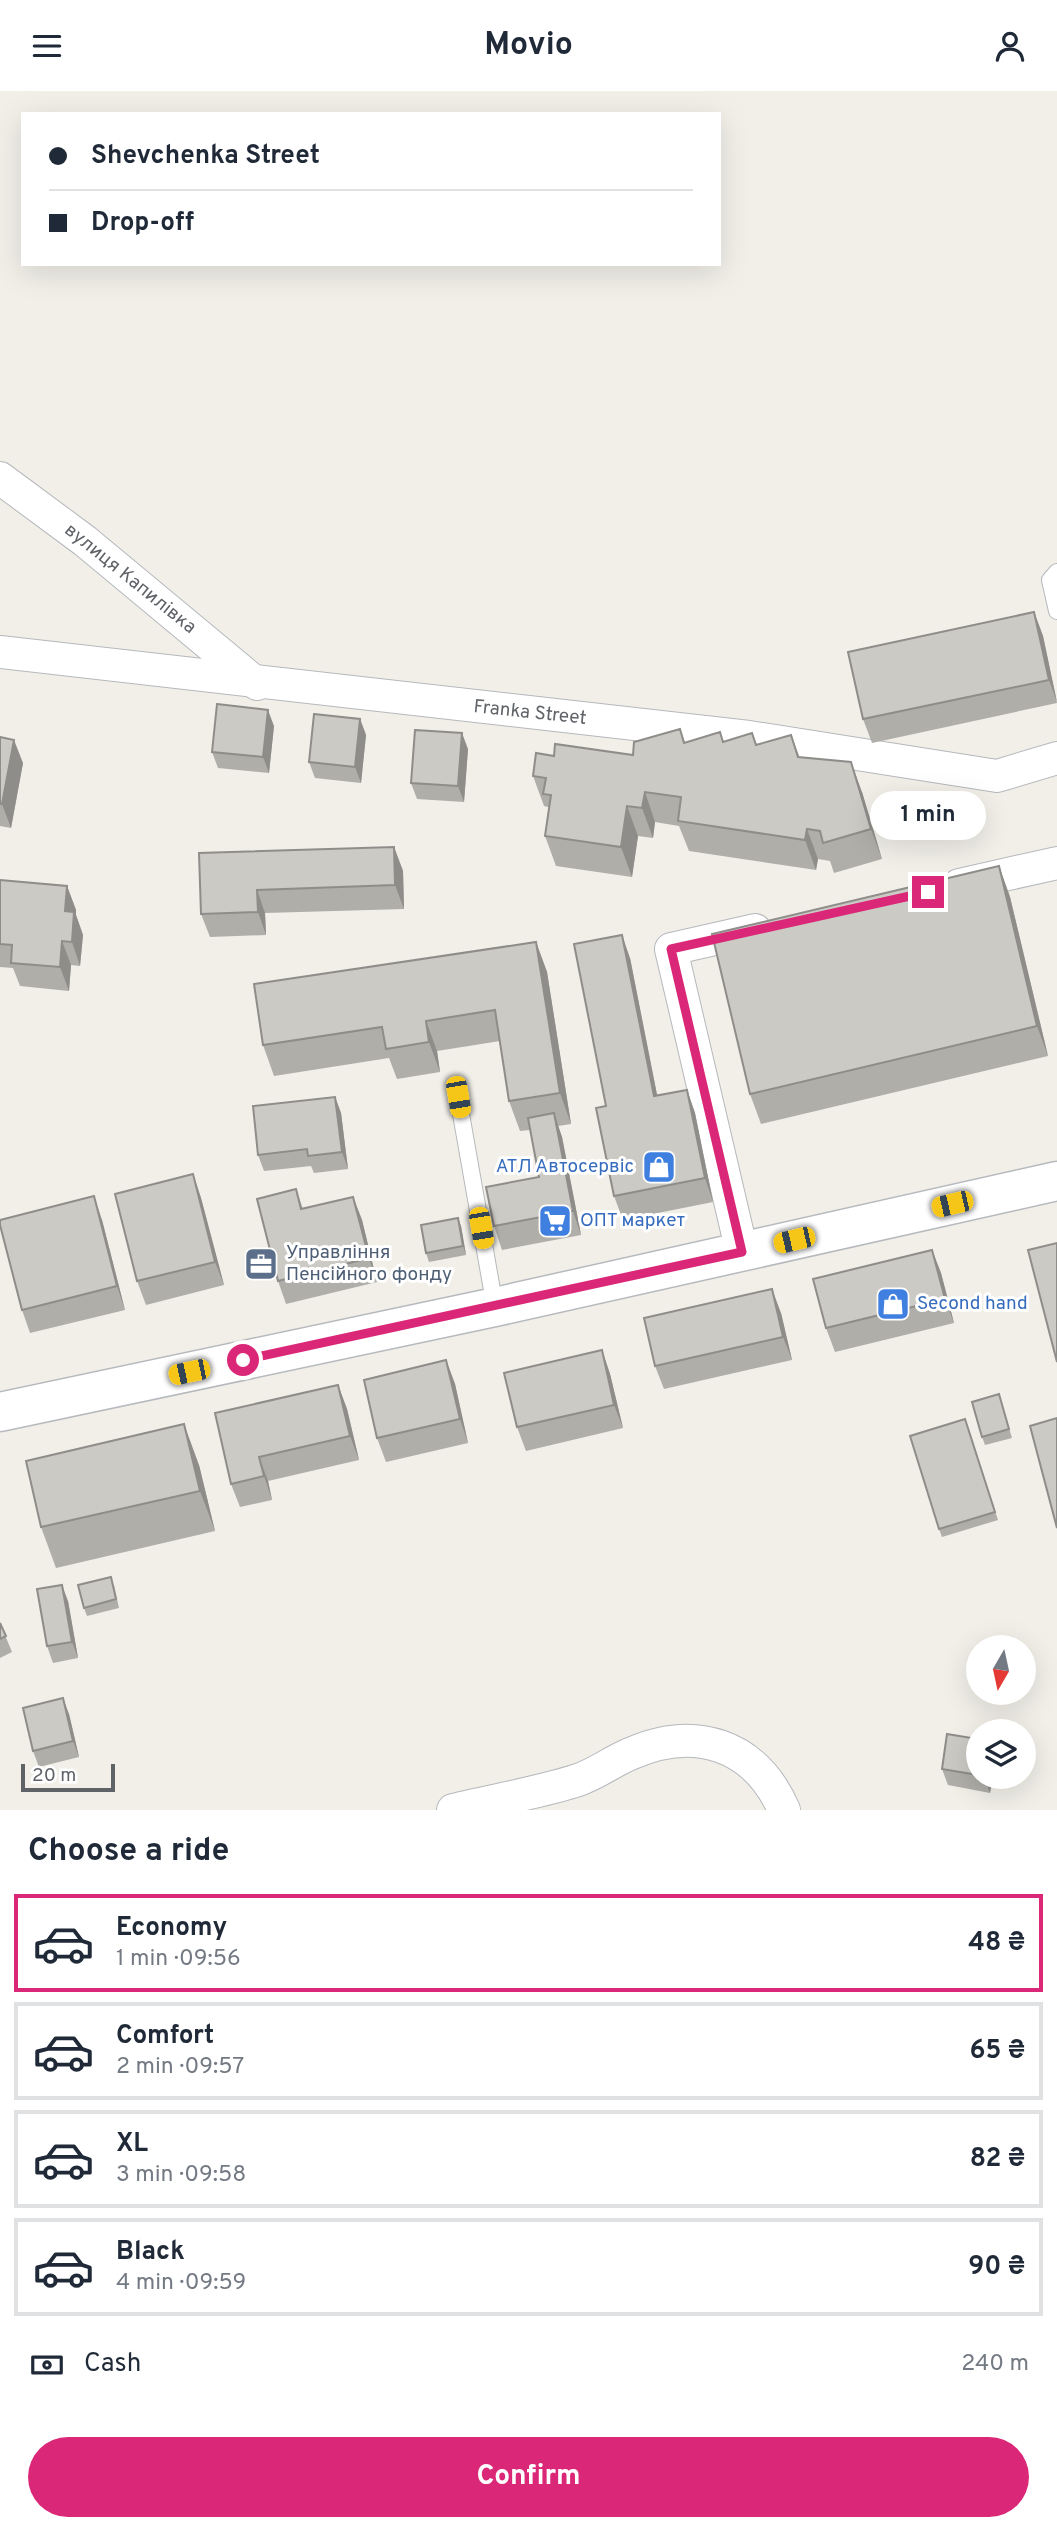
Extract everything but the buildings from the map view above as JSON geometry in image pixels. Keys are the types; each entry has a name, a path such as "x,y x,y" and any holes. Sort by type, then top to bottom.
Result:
{"main road":[{"path":"0,1412 495,1307 1057,1181"}],"street":[{"name":"вулиця Капилівка","path":"0,478 85,541 257,684"},
{"name":"Franka Street","path":"0,652 257,684 749,737 997,776 1057,758"},
{"path":"924,893 1057,863"},
{"path":"742,1252 671,949 777,925"},
{"path":"453,1810 579,1780 630,1754 662,1742 702,1741 740,1755 756,1767 769,1781 785,1810"},
{"path":"545,1810 579,1780"}],"lane":[{"path":"1057,572 1050,580 1057,611"},
{"path":"458,1097 495,1307"}],"place":[{"name":"АТЛ Автосервіс","path":"659,1167"},
{"name":"ОПТ маркет","path":"555,1221"},
{"name":"Управління Пенсійного фонду","path":"261,1264"},
{"name":"Second hand","path":"893,1304"}],"route":[{"path":"243,1360 742,1252 671,949 928,892"}]}
